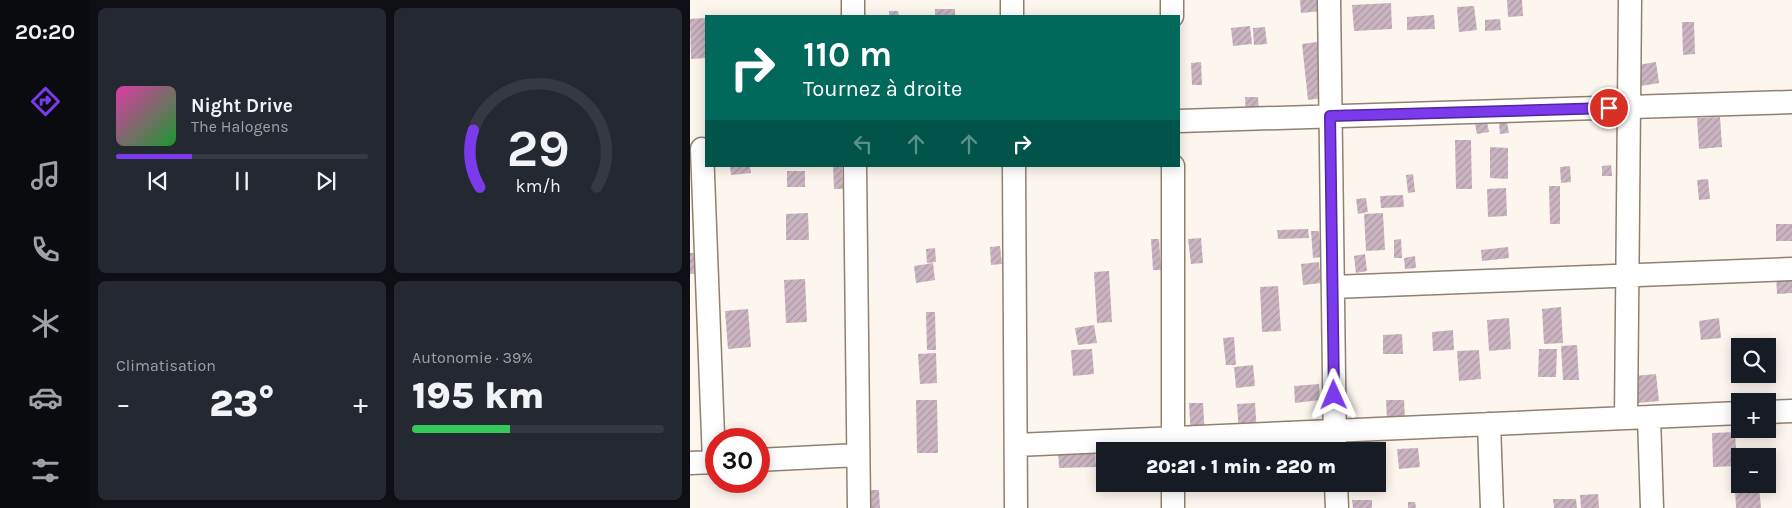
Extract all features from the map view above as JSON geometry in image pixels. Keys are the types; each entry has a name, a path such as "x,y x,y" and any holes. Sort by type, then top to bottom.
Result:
{"street":[{"path":"853,0 853,15"},
{"path":"1012,0 1012,15"},
{"path":"1172,0 1172,15"},
{"path":"1329,0 1335,441"},
{"path":"1626,418 1630,0"},
{"path":"1180,121 1792,102"},
{"path":"699,150 713,428"},
{"path":"855,167 859,508"},
{"path":"1014,167 1016,508"},
{"path":"1173,167 1173,442"},
{"path":"1332,287 1792,269"},
{"path":"1776,411 1792,410"},
{"path":"1281,442 1335,441 1489,424 1731,413"},
{"path":"1649,417 1652,508"},
{"path":"1489,424 1492,508"},
{"path":"1016,445 1096,444"},
{"path":"770,459 858,455"},
{"path":"690,462 705,462"},
{"path":"1173,492 1173,508"},
{"path":"1336,492 1337,508"}],"building":[{"path":"1300,0 1320,0 1321,11 1301,13"},
{"path":"1507,0 1522,0 1523,16 1508,17"},
{"path":"1391,3 1392,29 1354,31 1352,5"},
{"path":"1474,6 1477,30 1459,32 1457,7"},
{"path":"935,9 955,9 955,15 935,15"},
{"path":"889,11 898,11 899,15 889,15"},
{"path":"1434,15 1435,29 1407,30 1407,17"},
{"path":"705,18 705,58 691,59 690,19"},
{"path":"1500,19 1501,30 1485,31 1485,20"},
{"path":"1682,22 1694,22 1695,54 1683,55"},
{"path":"1250,26 1252,44 1233,46 1231,28"},
{"path":"1265,27 1267,44 1254,45 1253,28"},
{"path":"1317,42 1323,98 1308,100 1302,44"},
{"path":"1201,62 1202,85 1192,85 1191,63"},
{"path":"1656,62 1659,83 1641,86 1638,65"},
{"path":"1245,97 1258,97 1259,113 1246,114"},
{"path":"1720,117 1722,147 1699,149 1697,118"},
{"path":"1487,122 1489,132 1477,134 1475,124"},
{"path":"1507,122 1509,133 1500,134 1499,123"},
{"path":"1455,140 1471,140 1472,189 1456,189"},
{"path":"1490,147 1508,148 1508,179 1490,178"},
{"path":"1611,165 1612,176 1602,176 1602,166"},
{"path":"1570,166 1571,182 1561,183 1560,167"},
{"path":"730,167 750,167 751,173 731,175"},
{"path":"833,167 842,167 843,189 834,189"},
{"path":"787,171 805,171 805,187 787,187"},
{"path":"1413,174 1415,192 1408,193 1406,175"},
{"path":"1708,179 1710,199 1699,200 1697,180"},
{"path":"1549,186 1560,186 1560,224 1550,224"},
{"path":"1506,188 1507,216 1488,217 1487,189"},
{"path":"1403,195 1404,207 1381,208 1380,196"},
{"path":"1366,198 1368,212 1358,214 1356,199"},
{"path":"808,213 809,240 786,240 786,214"},
{"path":"1383,213 1385,250 1366,251 1364,214"},
{"path":"1776,224 1792,224 1792,241 1776,241"},
{"path":"1308,229 1309,238 1278,239 1277,230"},
{"path":"1311,231 1319,231 1321,257 1313,258"},
{"path":"1201,238 1203,263 1191,264 1188,239"},
{"path":"1151,239 1159,239 1161,270 1153,270"},
{"path":"1401,239 1402,258 1394,258 1394,240"},
{"path":"1000,246 1002,264 991,265 990,247"},
{"path":"1508,247 1509,258 1482,261 1481,250"},
{"path":"935,248 936,262 927,263 926,249"},
{"path":"690,253 698,253 700,273 690,274"},
{"path":"1365,254 1367,271 1356,273 1354,256"},
{"path":"1415,256 1416,268 1405,269 1404,258"},
{"path":"1319,262 1321,283 1303,285 1301,264"},
{"path":"933,263 935,280 916,283 914,266"},
{"path":"1109,271 1112,322 1097,323 1094,272"},
{"path":"1792,273 1792,293 1777,294 1776,274"},
{"path":"805,279 807,322 786,323 784,280"},
{"path":"1278,286 1281,331 1262,332 1260,287"},
{"path":"1561,307 1563,343 1544,344 1542,309"},
{"path":"748,309 751,347 728,349 725,311"},
{"path":"926,312 935,312 936,350 927,350"},
{"path":"1509,318 1511,349 1489,351 1487,320"},
{"path":"1719,318 1721,338 1701,340 1699,321"},
{"path":"1094,325 1097,343 1078,345 1075,328"},
{"path":"1453,330 1454,350 1433,351 1432,332"},
{"path":"1402,334 1403,354 1383,354 1383,335"},
{"path":"1234,337 1236,365 1226,365 1223,338"},
{"path":"1577,345 1579,380 1563,380 1561,346"},
{"path":"1092,349 1094,374 1073,376 1071,350"},
{"path":"1539,349 1557,349 1556,377 1538,377"},
{"path":"1479,350 1481,379 1459,381 1457,351"},
{"path":"936,353 937,383 920,384 918,354"},
{"path":"1253,365 1255,386 1236,388 1234,367"},
{"path":"1656,374 1659,401 1637,403 1634,376"},
{"path":"1319,384 1320,400 1295,403 1294,386"},
{"path":"916,400 937,400 938,453 917,453"},
{"path":"1386,400 1404,400 1405,419 1387,420"},
{"path":"1189,403 1203,403 1205,438 1191,438"},
{"path":"1255,403 1257,433 1239,434 1237,404"},
{"path":"1731,432 1731,438 1735,438 1736,448 1731,448 1731,466 1713,467 1712,433"},
{"path":"1095,447 1096,467 1059,468 1058,449"},
{"path":"1418,448 1420,467 1399,469 1397,449"},
{"path":"870,490 879,490 880,508 871,508"},
{"path":"1735,493 1760,493 1761,508 1736,508"},
{"path":"1598,494 1599,508 1581,508 1580,495"},
{"path":"1553,499 1576,499 1577,508 1554,508"},
{"path":"1352,500 1372,500 1372,508 1353,508"},
{"path":"1408,502 1415,502 1416,508 1408,508"}],"route":[{"path":"1334,395 1330,116 1609,108"}]}
